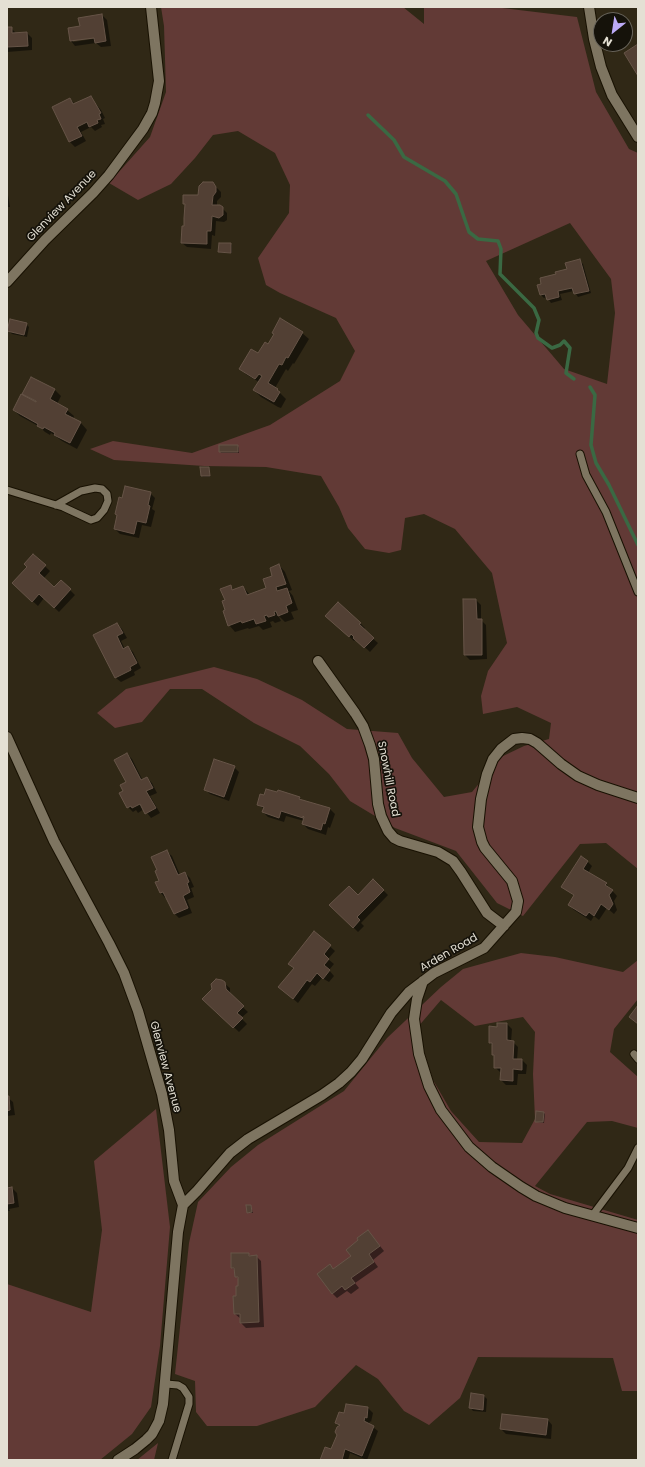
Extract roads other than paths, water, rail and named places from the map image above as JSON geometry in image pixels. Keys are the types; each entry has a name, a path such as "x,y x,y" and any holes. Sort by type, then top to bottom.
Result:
{"street":[{"name":"Glenview Avenue","path":"7,282 45,240 93,193 109,175 143,129 149,118 155,103 159,81 150,7"},
{"path":"589,7 594,39 601,67 612,95 638,137"},
{"name":"Snowhill Road","path":"318,661 356,713 363,726 374,759 378,804 381,816 388,831 394,838 400,841 438,852 453,861 487,913 504,926"},
{"name":"Glenview Avenue","path":"7,737 54,841 124,973 138,1011 162,1094 169,1130 174,1181 183,1205"},
{"name":"Arden Road","path":"183,1205 197,1192 230,1153 248,1139 322,1095 352,1072 398,1003 409,992 434,973 484,948 516,912 518,901 512,881 485,848 479,834 478,820 487,774 493,759 501,749 514,739 530,739 578,776 598,785 638,798"},
{"path":"423,981 417,999 414,1019 419,1054 432,1092 441,1110 469,1147 521,1188 536,1196 565,1208 638,1228"},
{"path":"118,1460 146,1440 152,1434 159,1421 166,1384 178,1232 183,1205"}],"lane":[{"path":"580,454 586,475 606,512 638,592"},
{"path":"7,490 56,505 91,520 97,518 104,510 108,501 107,494 102,489 95,488 81,491 56,505"},
{"path":"592,1216 628,1168 638,1148"},
{"path":"166,1384 178,1385 183,1388 189,1397 190,1404 172,1460"}],"waterway":[{"path":"368,115 394,140 404,157 445,181 456,194 469,232 478,239 498,241 501,249 500,274 534,308 539,320 536,333 538,338 552,348 560,345 564,341 570,348 566,373 574,379"},
{"path":"590,387 595,395 591,445 596,463 609,485 638,545"}]}
